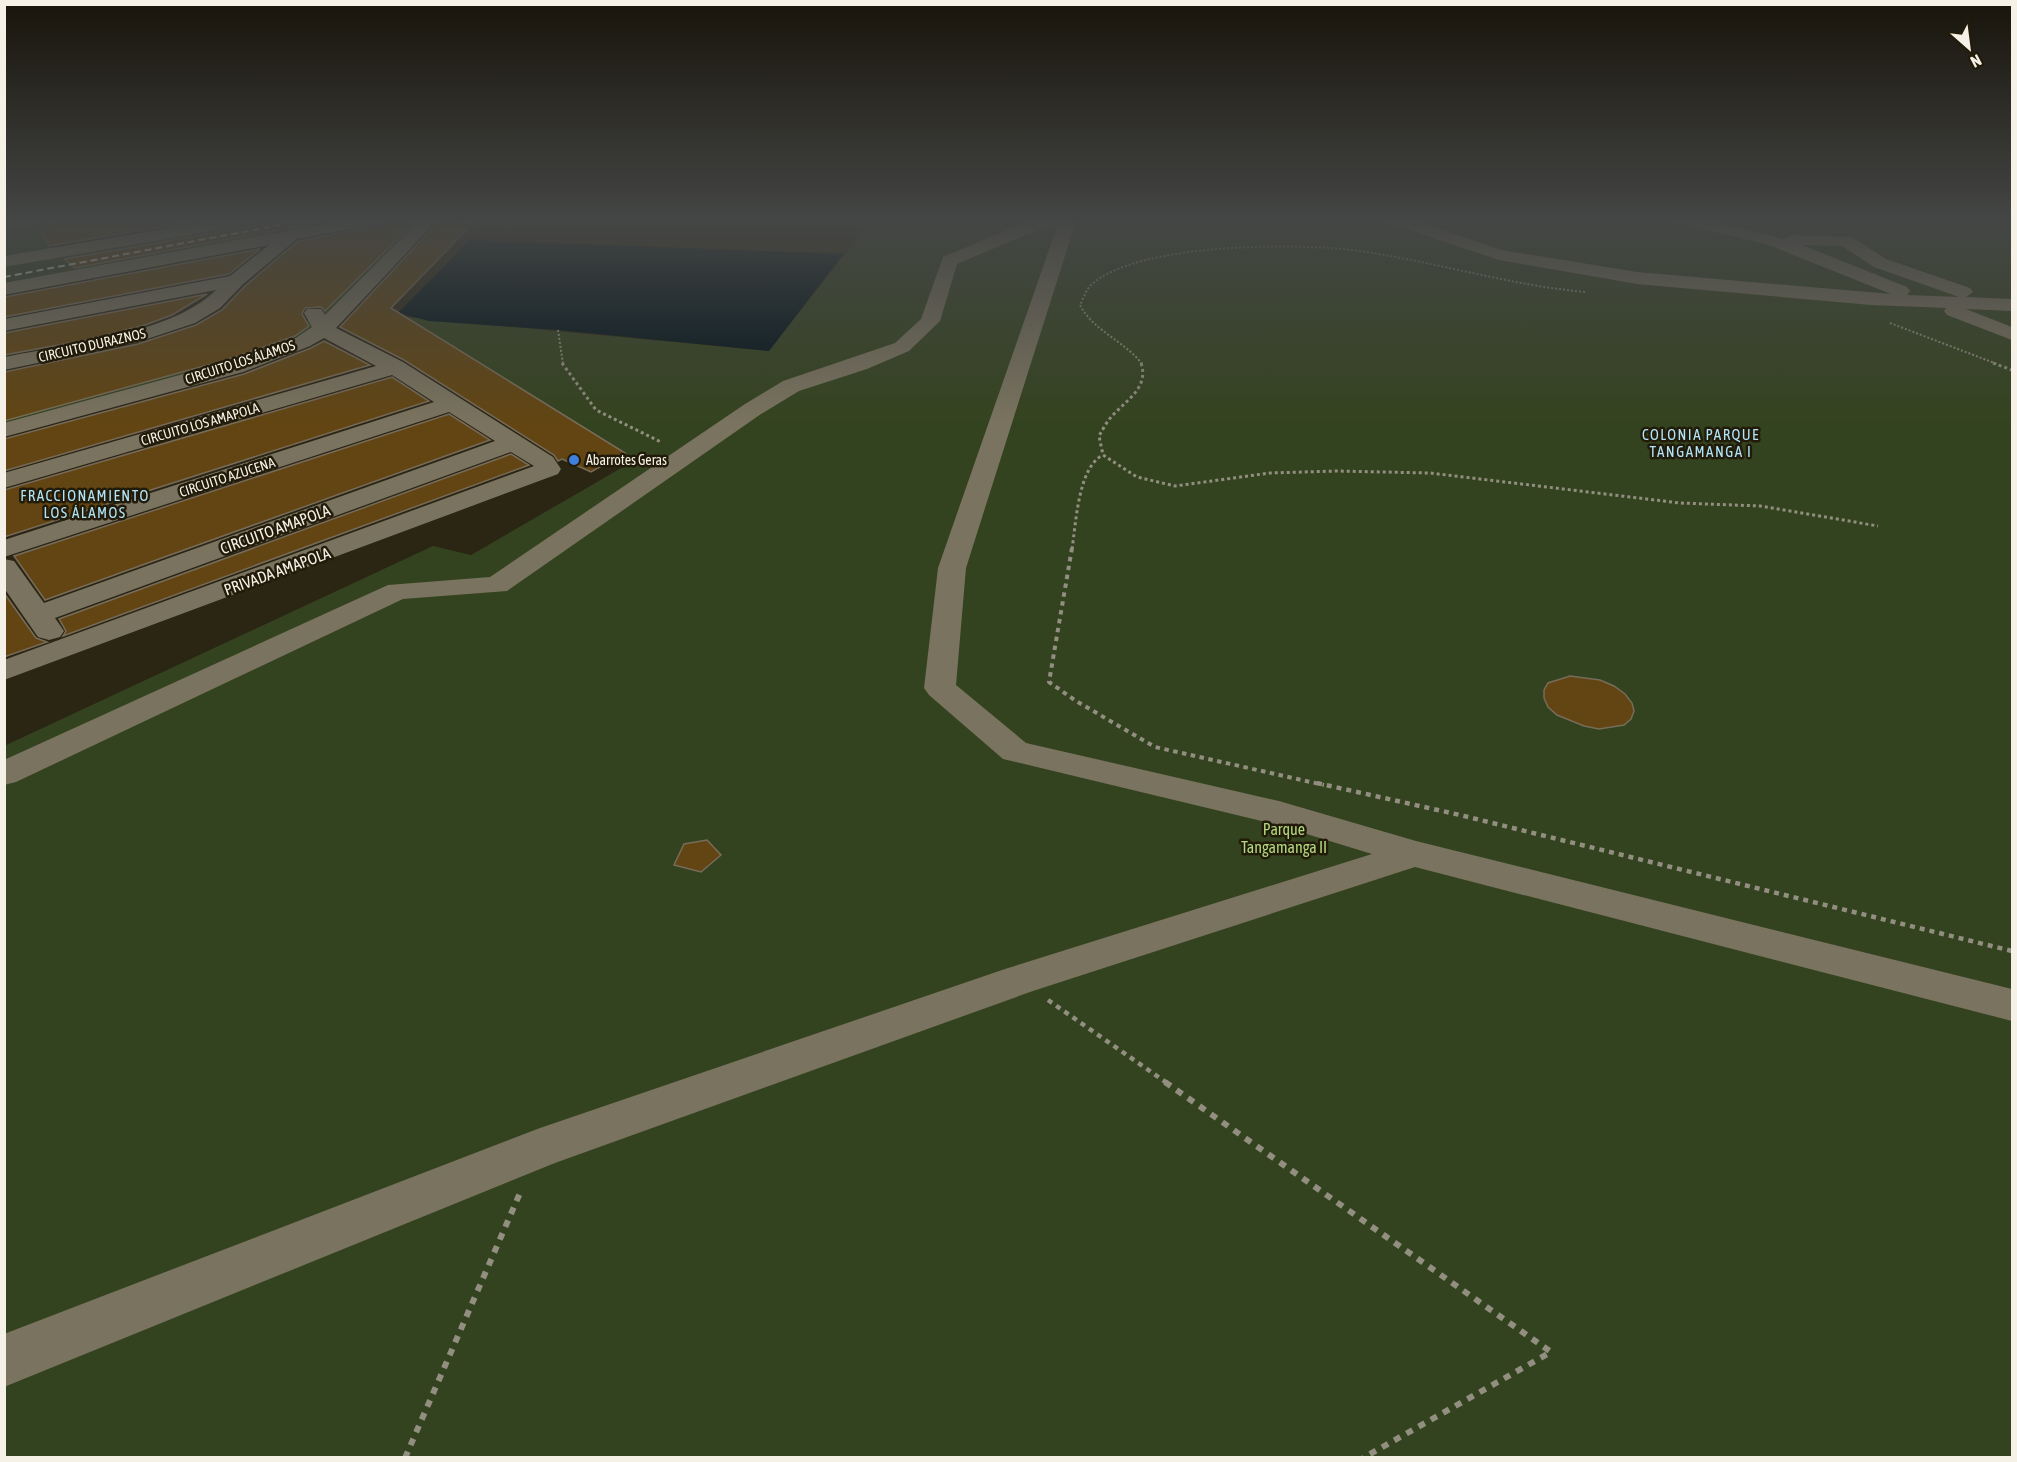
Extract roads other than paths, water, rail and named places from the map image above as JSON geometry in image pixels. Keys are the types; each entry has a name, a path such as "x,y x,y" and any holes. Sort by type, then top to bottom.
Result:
{"street":[{"name":"CIRCUITO DURAZNOS","path":"4,325 204,286"},
{"name":"CIRCUITO DURAZNOS","path":"4,364 138,336 188,319 213,304 230,286"},
{"name":"CIRCUITO LOS ÁLAMOS","path":"4,430 235,367 303,342 347,286"},
{"name":"CIRCUITO LOS ÁLAMOS","path":"4,410 215,358 319,321 357,286"},
{"path":"4,774 398,591 497,585 686,454 791,386 902,347 930,321 941,286"},
{"path":"1046,286 952,568 940,688 1015,752 1279,813 1414,854 2013,1005"},
{"path":"1729,286 1871,299 1926,300 2007,307"},
{"path":"1891,286 2013,334"},
{"path":"1947,286 2007,307"},
{"path":"319,321 512,443"},
{"path":"215,358 235,367"},
{"name":"CIRCUITO LOS AMAPOLA","path":"4,481 395,368"},
{"name":"CIRCUITO AZUCENA","path":"4,549 450,404"},
{"name":"PRIVADA AMAPOLA","path":"4,671 549,469 544,462 512,443"},
{"name":"CIRCUITO AMAPOLA","path":"4,567 44,623 512,443"},
{"path":"4,1361 540,1148 1019,980 1414,854"}],"place":[{"name":"Abarrotes Geras","path":"574,460"}],"district":[{"name":"COLONIA PARQUE TANGAMANGA I","path":"1701,442"},
{"name":"FRACCIONAMIENTO LOS ÁLAMOS","path":"85,504"}],"park label":[{"name":"Parque Tangamanga II","path":"1284,838"}]}
